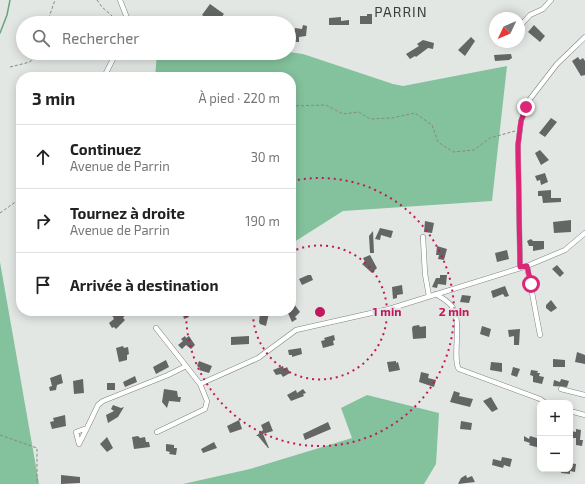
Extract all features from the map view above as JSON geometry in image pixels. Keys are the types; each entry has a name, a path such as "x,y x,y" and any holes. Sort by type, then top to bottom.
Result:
{"street":[{"path":"120,0 126,16"},
{"path":"525,20 530,15 543,10 551,0"},
{"path":"520,267 520,130 526,107 530,99 557,64 585,37"},
{"path":"106,72 112,60"},
{"path":"200,384 258,358 296,330 389,309 527,266 565,250 585,233"},
{"path":"423,237 425,274 429,296"},
{"path":"527,266 540,334"},
{"path":"436,294 454,309 458,339 456,364 459,369 542,400"},
{"path":"156,328 200,384 207,401 205,409 157,432"},
{"path":"87,428 98,405 103,401 168,375 186,366"},
{"path":"561,389 585,395"},
{"path":"573,412 585,415"}],"path":[{"path":"49,16 55,0"},
{"path":"97,0 112,16"},
{"path":"10,67 30,62 32,60"},
{"path":"296,106 326,106 343,114 360,112 370,119 392,118 415,113 432,125 438,142 453,152 474,150 490,138 520,130"},
{"path":"0,213 16,202"},
{"path":"0,435 37,448 37,484"}],"green space":[{"path":"296,53 403,86 507,66 492,201 343,211 296,241 296,72 155,72 156,60 296,60"},
{"path":"0,262 39,484 0,484"},
{"path":"367,395 439,413 436,464 424,484 183,484 250,469 352,438 341,408"}],"building":[{"path":"210,4 224,14 222,16 202,15"},
{"path":"367,14 372,14 372,24 360,24 360,16 367,16"},
{"path":"341,17 341,21 349,20 349,25 329,25 329,18"},
{"path":"303,25 307,26 306,36 299,37 299,42 296,42 296,28 302,29"},
{"path":"534,25 545,36 540,42 528,32"},
{"path":"471,37 475,41 465,56 458,50"},
{"path":"423,40 434,43 433,49 428,48 416,57 415,56 410,59 406,54 419,46 417,44"},
{"path":"511,54 512,58 509,60 495,61 494,55"},
{"path":"578,57 580,60 583,58 585,61 585,75 581,76 572,61"},
{"path":"551,118 557,122 545,137 539,133"},
{"path":"540,150 549,160 541,165 535,153"},
{"path":"545,173 548,182 541,185 540,180 537,181 535,176"},
{"path":"551,190 551,198 561,198 561,202 543,203 542,196 538,196 538,191"},
{"path":"571,220 571,232 554,233 553,222"},
{"path":"425,221 434,223 432,233 424,232"},
{"path":"380,228 393,231 391,238 381,235 380,240 375,239"},
{"path":"373,231 374,253 370,253 369,236"},
{"path":"531,239 533,241 544,241 544,249 533,251 533,246 529,246 527,241"},
{"path":"437,246 447,249 444,260 438,259 439,255 436,255"},
{"path":"507,250 509,259 497,262 495,253"},
{"path":"370,255 377,268 372,273 362,264 365,262 363,258"},
{"path":"557,265 564,273 560,277 552,269"},
{"path":"311,275 313,280 302,285 299,279"},
{"path":"440,275 447,275 446,285 438,284 437,288 432,287 436,278 440,278"},
{"path":"402,285 403,294 397,295 397,298 393,299 392,287"},
{"path":"505,286 509,296 505,297 503,294 493,298 491,291"},
{"path":"462,295 471,296 469,303 460,302"},
{"path":"551,300 557,308 551,312 546,308 546,305"},
{"path":"296,307 300,312 296,316"},
{"path":"112,316 124,316 123,318 125,320 116,329 114,327 112,328 109,323 114,319"},
{"path":"183,316 188,316 189,317 184,319"},
{"path":"260,316 268,316 266,326 260,324"},
{"path":"289,316 296,316 295,317 297,319 292,322"},
{"path":"419,325 420,327 426,326 426,338 413,339 412,328 413,326"},
{"path":"482,326 491,329 489,337 480,334"},
{"path":"520,329 519,345 514,345 514,336 509,337 508,330"},
{"path":"334,335 334,345 323,348 321,341 325,340 324,338"},
{"path":"185,336 186,338 189,336 195,345 191,349 186,345 182,349 178,345 183,341 181,339"},
{"path":"249,336 249,344 231,345 231,337"},
{"path":"123,346 124,348 128,347 129,354 127,355 127,360 119,362 116,348"},
{"path":"301,348 302,354 292,357 292,355 289,355 288,350"},
{"path":"577,352 585,355 585,364 575,362"},
{"path":"553,359 565,360 565,367 553,367"},
{"path":"166,360 169,367 156,374 153,367"},
{"path":"199,361 212,366 209,373 199,370 200,368 197,366"},
{"path":"396,361 396,363 398,362 400,370 389,372 387,362"},
{"path":"491,362 502,363 502,372 490,370"},
{"path":"283,366 284,369 287,367 290,373 283,377 281,374 276,375 273,370"},
{"path":"513,367 520,369 517,377 511,375"},
{"path":"531,370 538,371 537,373 540,373 539,376 544,377 542,384 533,382 533,376 530,375"},
{"path":"421,372 429,374 428,378 436,380 434,387 419,382"},
{"path":"61,374 63,383 57,385 56,390 50,391 49,387 52,386 50,378"},
{"path":"135,376 137,382 125,387 123,382"},
{"path":"83,379 84,393 74,394 73,381"},
{"path":"561,379 569,381 567,387 553,386 554,380 560,382"},
{"path":"107,383 115,383 115,390 107,390"},
{"path":"164,389 177,391 178,397 181,397 180,402 169,401 167,408 162,402"},
{"path":"303,389 306,393 303,394 304,396 291,401 287,395 296,390 297,393"},
{"path":"454,391 460,393 459,396 473,399 470,407 450,402"},
{"path":"491,397 498,409 492,412 483,401"},
{"path":"113,405 121,408 124,407 118,417 108,423 106,415 114,411 111,409"},
{"path":"65,415 66,426 52,429 50,422 54,421 53,418"},
{"path":"239,420 242,429 230,433 227,426"},
{"path":"269,421 273,431 263,434 268,448 258,436 256,436 263,430 261,425"},
{"path":"461,421 472,423 471,430 460,429"},
{"path":"328,422 331,429 305,440 303,434"},
{"path":"576,429 581,430 580,440 583,440 582,446 576,445 576,438 573,438 573,431 576,432"},
{"path":"138,436 140,438 145,437 146,442 149,442 150,447 134,449 132,437"},
{"path":"524,436 529,439 530,436 537,438 537,447 529,445 530,443 524,441"},
{"path":"107,437 113,448 107,452 100,444"},
{"path":"214,442 217,448 203,453 201,449"},
{"path":"166,444 174,445 174,448 177,448 176,455 169,454 170,452 166,451"},
{"path":"502,457 512,459 510,467 504,465 503,468 492,465 493,459 501,461"},
{"path":"573,464 576,464 575,472 573,472"},
{"path":"570,472 570,474 561,473"},
{"path":"61,475 80,477 80,483 61,484"},
{"path":"466,475 467,478 472,476 475,482 458,484 461,478"}],"waterway":[{"path":"0,33 7,15 10,0"}],"district":[{"name":"PARRIN","path":"401,12"}],"route":[{"path":"526,107 521,121 518,145 520,267 527,266 531,284"}]}
